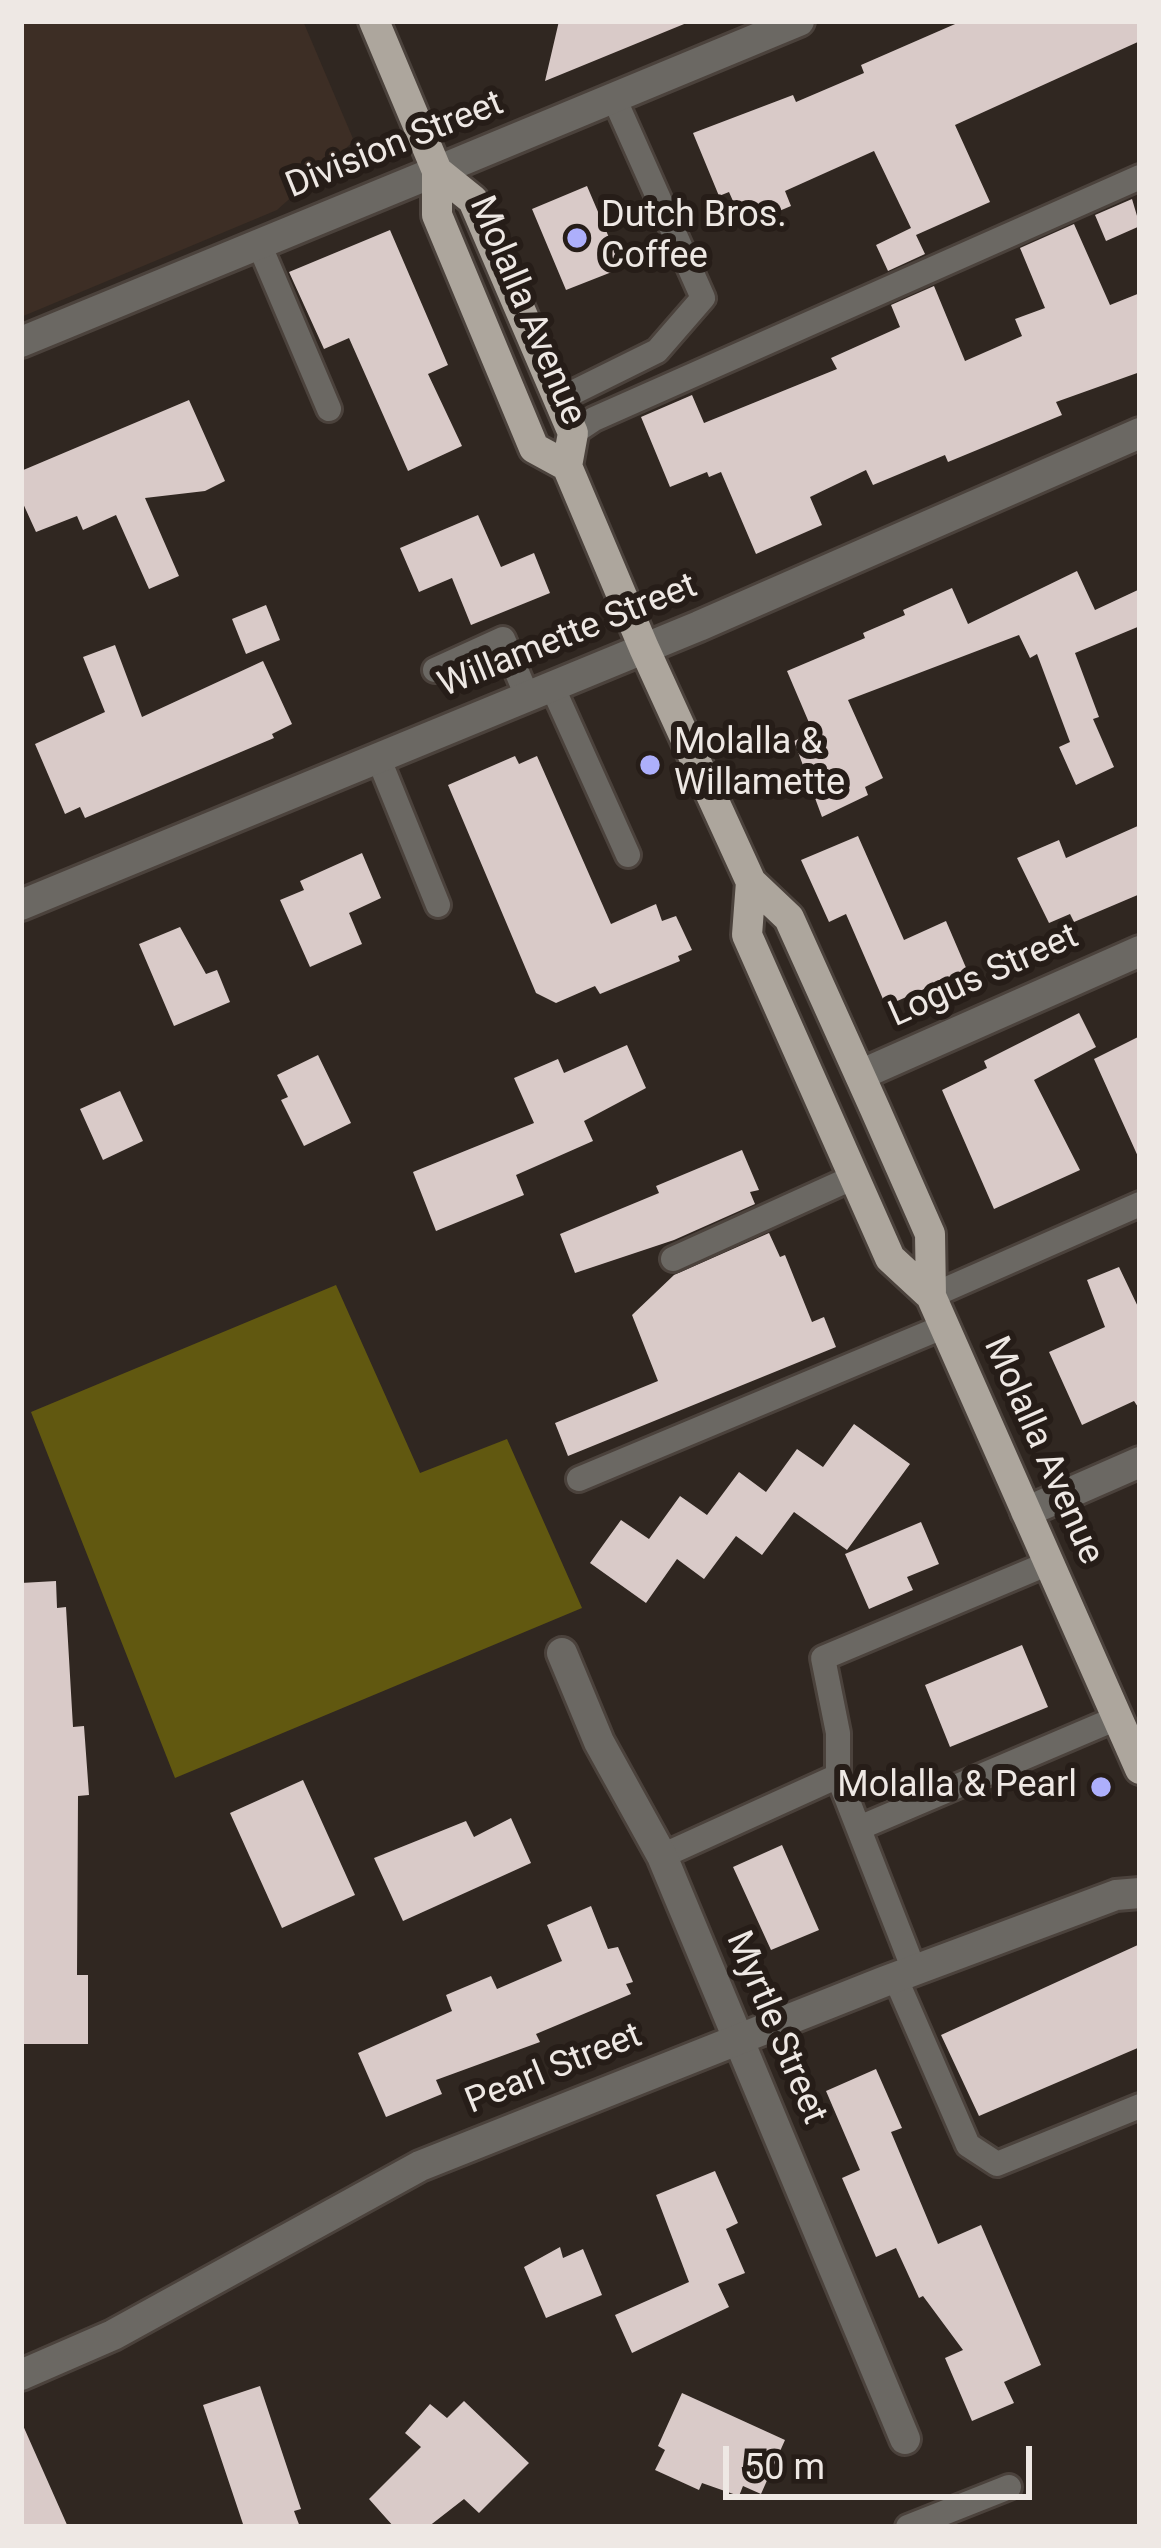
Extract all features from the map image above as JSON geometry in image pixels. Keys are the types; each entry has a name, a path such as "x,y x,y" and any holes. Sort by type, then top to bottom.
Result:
{"main road":[{"name":"Molalla Avenue","path":"374,21 437,171 437,215 534,448 567,466"},
{"name":"Molalla Avenue","path":"437,171 473,200 573,433 567,466 644,648 751,882 789,918 930,1234 932,1296 1140,1768"},
{"name":"Molalla Avenue","path":"751,882 747,934 890,1258 932,1296"}],"street":[{"name":"Division Street","path":"21,342 799,21"},
{"name":"Willamette Street","path":"21,904 644,648 1140,433"},
{"name":"Logus Street","path":"860,1075 1140,951"},
{"path":"1026,1512 1140,1462"},
{"name":"Myrtle Street","path":"562,1653 599,1742 662,1856 904,2439"},
{"name":"Pearl Street","path":"21,2375 113,2335 405,2174 904,1974 1116,1895 1140,1893"}],"lane":[{"path":"560,399 657,352 703,298 614,98"},
{"path":"573,433 594,419 1140,177"},
{"path":"259,244 329,410"},
{"path":"435,670 503,639 539,691 628,855"},
{"path":"378,757 438,904"},
{"path":"674,1258 854,1177"},
{"path":"932,1296 1140,1204"},
{"path":"579,1479 945,1326"},
{"path":"1049,1563 824,1658 838,1733 838,1776 968,2145 997,2164 1140,2106"},
{"path":"859,1828 1117,1718"},
{"path":"662,1856 838,1776"},
{"path":"908,2527 1009,2487"}],"shaded area":[{"path":"21,21 303,21 354,141 277,210 21,317"},
{"path":"336,1285 420,1473 507,1439 582,1608 175,1778 31,1412"}],"building":[{"path":"559,21 689,21 689,22 545,81"},
{"path":"962,21 1140,21 1140,41 955,125 990,202 916,235 925,254 888,271 876,245 911,228 874,151 785,191 791,206 744,226 729,192 719,196 693,133 793,95 796,102 864,73 861,65"},
{"name":"Dutch Bros. Coffee","path":"587,186 622,268 566,290 532,209"},
{"path":"1132,199 1140,226 1106,241 1095,215"},
{"path":"1074,224 1110,305 1140,293 1140,372 1056,402 1062,415 948,462 945,455 873,485 866,470 810,497 822,525 756,554 721,472 709,477 707,472 670,487 641,417 692,395 704,423 837,369 831,358 900,327 891,305 934,286 965,361 1022,336 1015,319 1045,308 1020,248"},
{"path":"390,230 448,365 428,374 462,446 408,471 349,338 324,349 289,272"},
{"path":"189,400 225,481 205,491 145,498 179,576 149,589 116,515 83,530 77,516 36,532 21,499 21,471"},
{"path":"478,515 501,567 534,553 550,593 471,625 452,578 419,592 400,548"},
{"path":"1077,571 1095,610 1140,589 1140,626 1075,653 1099,717 1093,719 1114,767 1076,785 1059,747 1070,742 1037,654 1030,658 1019,635 848,700 883,778 865,787 868,795 822,817 794,741 813,732 787,671 865,638 863,633 905,615 903,610 952,588 968,624"},
{"path":"266,605 280,640 246,654 232,619"},
{"path":"115,645 142,717 263,661 292,724 272,734 274,738 85,818 80,807 65,814 35,744 105,712 83,657"},
{"path":"515,756 519,764 537,756 611,924 656,904 662,921 676,916 692,950 678,956 680,961 600,994 595,986 556,1003 536,993 448,785"},
{"path":"1140,825 1140,894 1074,922 1070,914 1049,923 1017,858 1059,840 1066,858"},
{"path":"858,836 904,940 946,921 967,970 886,1006 846,914 829,922 801,860"},
{"path":"362,853 381,898 349,913 362,944 310,967 280,900 304,890 300,881"},
{"path":"180,927 206,974 217,970 230,1002 174,1026 139,944"},
{"path":"1079,1013 1096,1047 1034,1080 1080,1170 994,1209 942,1090 987,1068 984,1061"},
{"path":"1140,1036 1140,1161 1094,1059"},
{"path":"627,1045 646,1088 584,1121 593,1141 516,1175 524,1195 436,1231 413,1172 534,1123 514,1078 558,1059 564,1073"},
{"path":"318,1055 351,1123 304,1146 281,1100 288,1097 277,1075"},
{"path":"120,1091 143,1141 103,1160 80,1109"},
{"path":"742,1150 759,1190 750,1192 755,1204 674,1240 575,1273 560,1234 659,1193 656,1186"},
{"path":"769,1233 780,1257 785,1255 812,1322 824,1317 836,1347 568,1456 555,1423 658,1381 632,1315 674,1275"},
{"path":"1119,1267 1140,1311 1140,1410 1134,1401 1082,1425 1049,1352 1105,1327 1087,1280"},
{"path":"854,1424 910,1464 847,1550 794,1512 762,1555 736,1536 704,1579 677,1559 646,1603 590,1563 621,1520 649,1539 680,1496 707,1515 739,1472 766,1492 797,1449 823,1467"},
{"path":"921,1522 939,1564 907,1577 913,1590 869,1609 845,1554"},
{"path":"56,1581 57,1608 66,1607 73,1727 84,1726 89,1795 78,1796 77,1975 88,1975 88,2044 21,2044 21,1583"},
{"path":"1022,1645 1048,1707 950,1747 925,1685"},
{"path":"303,1780 355,1895 282,1928 230,1813"},
{"path":"511,1818 531,1863 403,1921 374,1858 466,1821 474,1837"},
{"path":"782,1845 819,1930 771,1950 733,1867"},
{"path":"591,1906 608,1949 618,1947 633,1982 626,1984 631,1994 536,2034 540,2042 436,2080 442,2094 386,2117 358,2053 452,2011 446,1995 491,1976 497,1989 562,1961 547,1925"},
{"path":"1140,1944 1140,2047 979,2116 941,2035"},
{"path":"876,2069 902,2128 891,2132 938,2244 981,2225 1041,2365 1004,2382 1014,2403 972,2421 945,2358 963,2350 923,2296 919,2298 896,2248 876,2257 842,2178 860,2170 826,2091"},
{"path":"715,2171 738,2223 726,2229 745,2273 718,2284 729,2307 632,2353 615,2315 689,2282 656,2195"},
{"path":"560,2247 563,2258 583,2249 602,2295 546,2318 524,2267"},
{"path":"260,2386 301,2509 294,2511 300,2527 244,2527 203,2405"},
{"path":"682,2393 785,2440 761,2494 743,2486 739,2496 702,2483 699,2490 655,2470 665,2450 658,2446"},
{"path":"464,2401 529,2463 479,2513 464,2499 428,2527 394,2527 369,2499 421,2447 405,2433 430,2404 447,2418"},
{"path":"21,2421 68,2527 21,2527"}],"place":[{"name":"Dutch Bros. Coffee","path":"577,238"},
{"name":"Molalla & Willamette","path":"650,765"},
{"name":"Molalla & Pearl","path":"1101,1787"}]}
